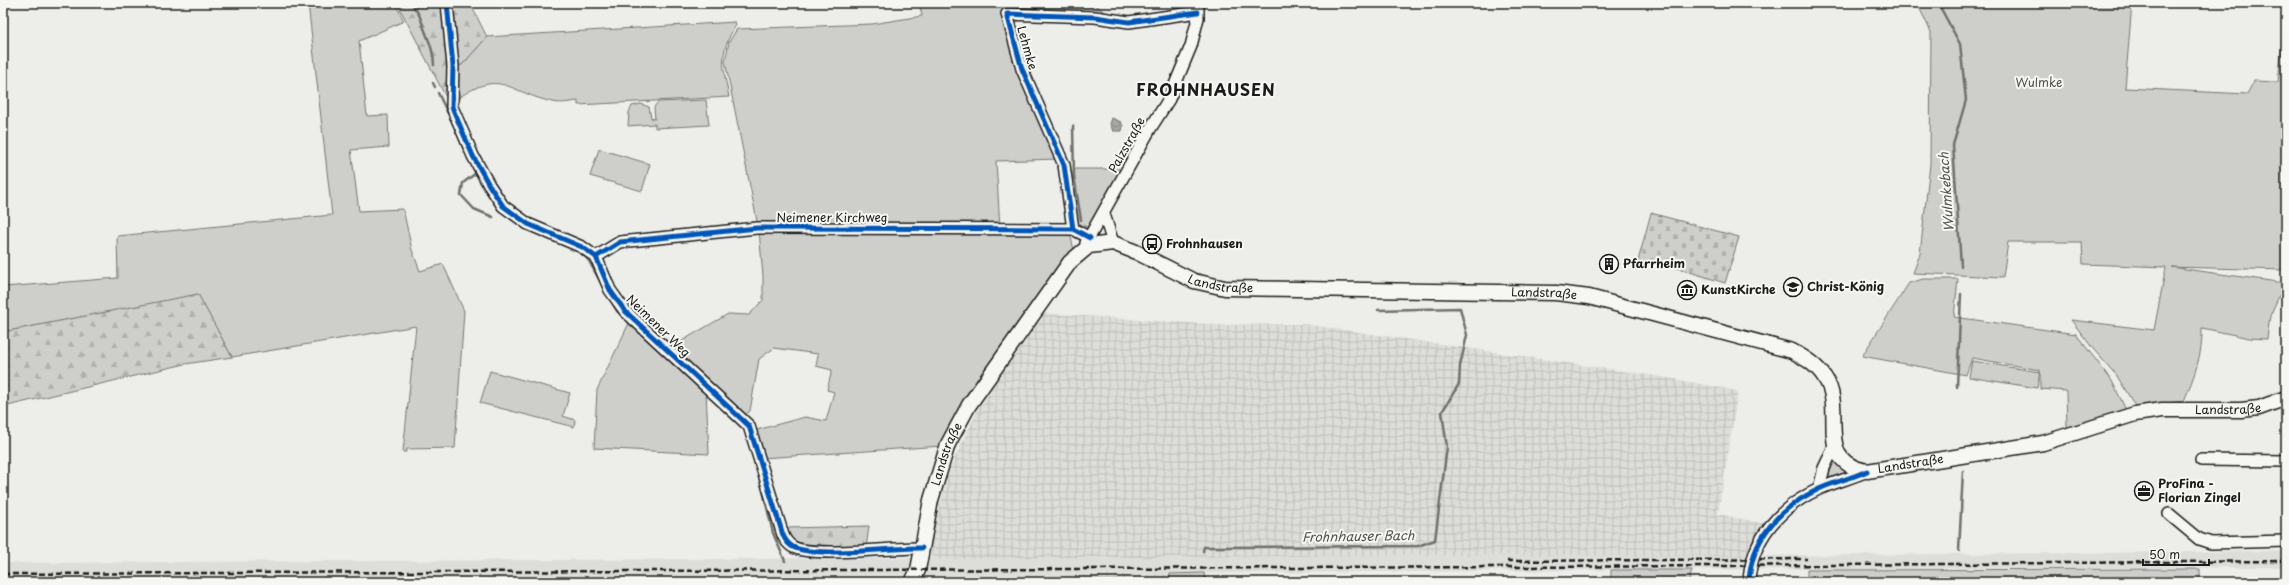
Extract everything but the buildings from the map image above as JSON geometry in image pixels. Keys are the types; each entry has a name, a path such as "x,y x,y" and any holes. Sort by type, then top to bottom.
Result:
{"main road":[{"name":"Landstraße","path":"914,579 936,479 948,444 966,411 1070,262 1082,250 1099,244 1113,243 1136,252 1183,277 1209,286 1258,290 1562,294 1608,302 1785,349 1807,359 1826,379 1834,406 1834,447 1848,465 1867,471 2043,443 2135,414 2162,410 2241,410 2259,408 2286,398"}],"street":[{"path":"447,3 453,66 452,108 472,156 489,185 503,206 528,224 582,247 596,257"},
{"name":"Palzstraße","path":"1082,250 1104,214 1150,129 1169,99 1191,46 1198,8"},
{"name":"Lehmke","path":"1073,229 1064,165 1022,68 1007,14 1094,17 1129,22 1198,8"},
{"path":"1104,214 1113,243"},
{"name":"Neimener Kirchweg","path":"596,257 620,242 757,228 1073,229"},
{"path":"1073,229 1090,238"},
{"name":"Neimener Weg","path":"596,257 610,290 625,311 749,426 782,535 787,542 792,546 808,551 922,548"},
{"path":"1819,489 1824,468 1834,447"},
{"path":"2201,460 2286,461"},
{"path":"1749,582 1751,560 1768,526 1789,508 1819,489 1867,471"},
{"path":"2169,514 2199,539 2211,543 2286,541"}],"shaded area":[{"path":"1041,313 1218,325 1304,324 1669,378 1738,391 1718,514 1766,524 1745,556 1431,555 932,559 929,545 950,468 978,409"},
{"path":"2286,551 2286,567 792,576 687,577 687,582 3,582 3,563 1431,555 1757,556"},
{"path":"1170,574 1169,582 972,582 973,576"}],"green space":[{"path":"308,3 395,3 404,21 359,41 367,116 388,115 389,147 351,150 359,211 403,209 412,250 420,271 443,264 464,311 455,448 407,449 406,452 403,452 416,326 232,357 198,295 3,332 3,287 118,278 117,236 332,215"},
{"path":"397,3 445,3 450,105"},
{"path":"448,3 470,3 487,37 462,65 455,65"},
{"path":"919,3 999,3 1006,14 1058,159 996,161 1000,228 758,226 725,61 729,42 737,29 872,24 922,16"},
{"path":"1012,3 1093,3 1110,16 1015,13"},
{"name":"Wulmke","path":"1917,3 2132,3 2125,88 2247,94 2254,81 2278,82 2286,5 2286,270 2171,267 2285,283 2270,316 2267,339 2249,338 2202,328 2199,356 2184,401 2135,406 2117,376 2094,350 2071,320 2154,330 2166,267 2083,264 2082,242 2008,242 2003,277 1913,273 1920,254 1930,164 1931,32"},
{"path":"735,22 736,25 726,44 724,52 725,77 729,97 578,105 578,101 556,103 537,98 513,88 493,84 482,85 469,91 453,102 455,65 462,65 487,37"},
{"path":"706,100 709,125 655,128 655,124 628,126 629,112 632,106 641,104 649,107 651,118 655,119 654,107 658,102"},
{"path":"599,149 650,164 642,191 590,176"},
{"path":"1075,169 1126,169 1094,223 1087,227 1078,224 1066,174"},
{"path":"1651,213 1739,237 1725,283 1664,264 1661,268 1638,261"},
{"path":"759,230 1062,233 1071,237 1074,250 962,405 942,446 762,458 753,431 805,417 826,421 834,392 827,390 832,370 816,366 818,354 774,348 759,359 750,411 742,418 668,349 728,314 749,315 763,300 763,276"},
{"path":"1923,279 1958,279 1954,317 2076,334 2112,381 2126,410 2067,428 2066,391 2040,389 2040,370 1972,358 1966,375 1862,356 1909,283"},
{"path":"198,294 232,357 185,364 3,407 3,332"},
{"path":"630,321 706,391 709,454 594,448 597,390"},
{"path":"1972,361 2040,372 2037,388 1969,377"},
{"path":"490,371 570,393 563,416 575,420 574,427 480,403"},
{"path":"1833,462 1836,462 1850,473 1828,480"},
{"path":"869,526 866,548 801,547 788,539 785,528"},
{"path":"2200,569 2200,582 1807,582 1807,570"},
{"path":"1611,570 1692,570 1689,582 1611,582"},
{"path":"1204,573 1205,582 1169,582 1170,574"}],"water":[{"path":"1112,118 1121,122 1123,126 1122,131 1113,131 1110,124"}],"waterway":[{"path":"412,3 420,17 429,41 433,53 434,65"},
{"name":"Frohnhauser Bach","path":"1034,3 1035,9"},
{"name":"Wulmkebach","path":"1938,3 1960,44 1966,100 1953,145 1961,266"},
{"path":"433,83 435,87"},
{"path":"438,93 454,126"},
{"name":"Frohnhauser Bach","path":"1073,126 1074,176 1081,220"},
{"path":"458,135 464,150"},
{"path":"474,169 476,173 463,183 461,195 474,209 493,217"},
{"path":"523,227 581,252 589,261 602,285"},
{"name":"Wulmkebach","path":"1957,387 1961,294"},
{"path":"610,299 617,311 702,390"},
{"name":"Frohnhauser Bach","path":"1203,551 1204,547 1418,546 1435,540 1447,447 1442,412 1459,384 1460,366 1467,335 1460,308 1378,310"},
{"name":"Wulmkebach","path":"1959,551 1963,471"},
{"path":"761,482 773,533 785,561"}],"railway":[{"path":"1507,561 1807,559"},
{"path":"3,574 1721,566 2286,561"}],"cycle path":[{"path":"447,3 453,66 452,107 473,156 489,185 503,206 528,224 582,247 596,257 610,290 625,311 749,426 783,535 787,542 793,547 818,552 922,548"},
{"path":"1073,229 1064,165 1022,69 1007,14 1095,17 1129,22 1198,12"},
{"path":"596,257 620,242 757,228 1073,229 1090,238"},
{"path":"1749,582 1755,552 1770,526 1780,515 1805,496 1831,484 1867,471"}],"place":[{"name":"Frohnhausen","path":"1152,244"},
{"name":"Pfarrheim","path":"1609,264"},
{"name":"Christ-König","path":"1793,287"},
{"name":"KunstKirche","path":"1687,290"},
{"name":"ProFina - Florian Zingel","path":"2144,491"}],"district":[{"name":"FROHNHAUSEN","path":"1206,90"}]}
